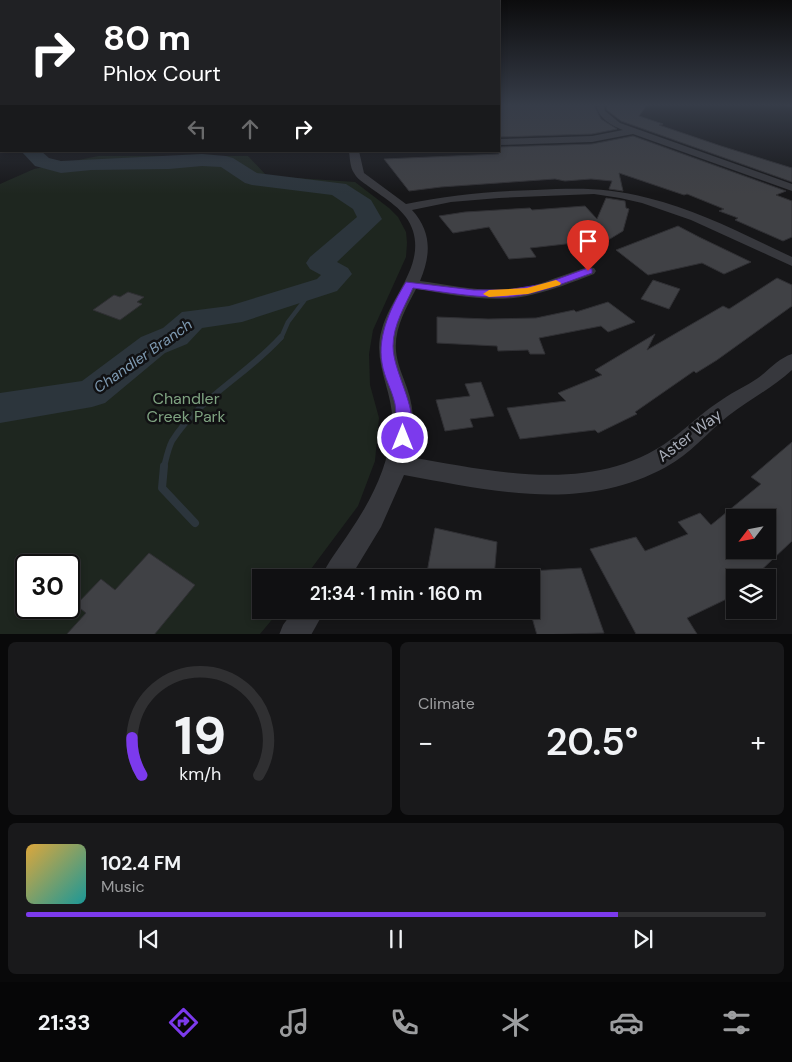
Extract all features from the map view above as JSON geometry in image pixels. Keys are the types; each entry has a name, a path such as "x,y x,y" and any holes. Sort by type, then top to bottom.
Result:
{"street":[{"path":"500,142 592,139 615,135"},
{"path":"643,135 792,188"},
{"path":"340,569 366,533 384,497 403,438 404,426 400,398 388,364 387,345 390,327 418,269 422,255 422,242 413,218 405,208 360,174 354,152"},
{"path":"405,208 466,197 594,191 612,192 667,206 792,262"},
{"path":"410,284 474,293 507,294 546,287 588,271"},
{"name":"Aster Way","path":"395,464 520,485 542,486 585,483 625,475 658,461 730,404 762,384 792,360"},
{"path":"294,634 305,619"}],"green space":[{"name":"Chandler Creek Park","path":"98,156 248,156 267,176 355,182 398,217 406,232 406,257 373,330 369,354 370,385 379,418 375,461 358,506 311,569 252,569 252,619 272,619 260,634 0,634 0,184 34,169"}],"building":[{"path":"500,135 574,135 500,137"},
{"path":"659,135 687,135 792,168 792,182"},
{"path":"633,136 786,191 776,195 792,201 792,237 783,241 735,220 738,218 719,211 724,209 687,194 684,195 619,173 623,191 609,189 612,181 591,179 565,181 555,179 409,191 384,159 499,154 500,147 592,144"},
{"path":"606,198 625,201 626,208 629,209 623,231 600,245 592,241 530,248 536,257 509,259 489,227 453,233 439,216 465,212 585,206 597,219"},
{"path":"678,226 751,262 724,274 702,263 648,275 616,250"},
{"path":"777,278 792,285 792,306 717,360 696,373 694,371 635,412 637,414 598,433 595,430 520,439 507,408 566,401 558,393 602,375 595,370 655,334 647,350 723,306 729,309"},
{"path":"653,280 680,289 669,309 641,299"},
{"path":"128,292 144,297 137,302 142,304 120,320 93,310 114,295 120,297"},
{"path":"608,302 635,322 608,332 601,326 539,338 545,354 530,354 528,350 498,351 497,346 437,343 437,317 536,318 574,310 576,312"},
{"path":"481,382 494,416 470,419 473,427 445,431 436,400 470,396 465,384"},
{"path":"792,442 792,541 776,556 776,509 731,509 761,484 751,477"},
{"path":"700,513 711,525 726,513 726,559 773,559 762,569 726,569 726,599 687,618 697,634 636,634 590,549 636,537 645,551 688,534 678,522"},
{"path":"435,528 497,542 495,569 428,569"},
{"path":"149,553 195,585 155,634 67,634 86,613 80,608 80,601 101,579 115,590"},
{"path":"581,568 604,633 537,634 532,619 540,619 540,570"}],"waterway":[{"name":"Chandler Branch","path":"0,408 92,393 153,345 175,336 193,319 231,315 327,285 338,274 320,263 370,219 363,205 338,189 252,179 226,162 202,160 169,163 91,164 61,167 42,162 31,152"},
{"path":"281,338 288,322 313,289"},
{"path":"164,467 172,441 183,426 210,399 254,363 281,337"},
{"path":"164,466 162,488 195,523"}],"slow traffic":[{"path":"489,294 528,291 556,283"}],"route":[{"path":"403,438 402,403 388,364 387,345 390,327 410,284 474,293 507,294 546,287 588,271"}]}
